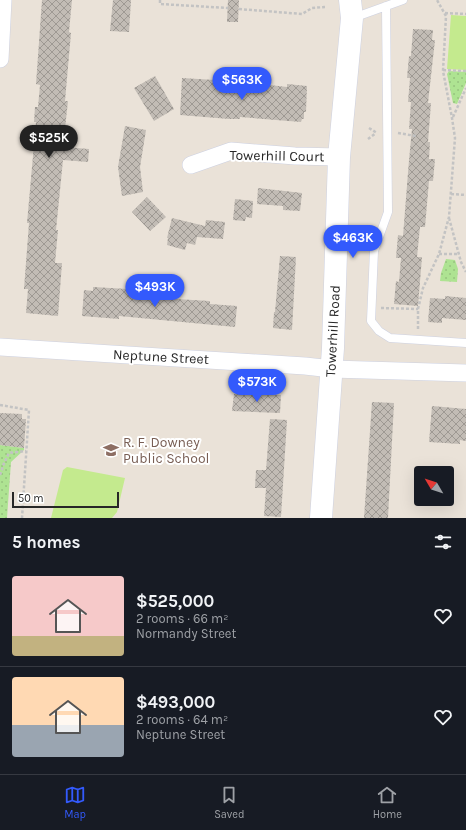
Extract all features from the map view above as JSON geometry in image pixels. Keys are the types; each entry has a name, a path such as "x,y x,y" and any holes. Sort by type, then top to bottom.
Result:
{"street":[{"path":"0,59 3,0"},
{"name":"Towerhill Road","path":"321,518 332,369 339,157 351,9"},
{"name":"Towerhill Court","path":"191,165 231,152 339,157"},
{"name":"Neptune Street","path":"0,347 305,366 332,369 466,373"}],"lane":[{"path":"351,9 386,6 403,0"},
{"path":"386,6 388,212 374,251 371,321 379,331 390,338 466,343"}],"path":[{"path":"160,0 160,4 228,8"},
{"path":"418,340 418,309 423,288 439,254 449,217 451,194 454,138 452,118 443,70 446,16 437,0"},
{"path":"239,9 302,14 312,8 325,7"},
{"path":"444,13 466,14"},
{"path":"443,70 466,71"},
{"path":"452,118 466,88"},
{"path":"368,139 377,133"},
{"path":"451,194 466,195"},
{"path":"449,217 459,254 466,272"},
{"path":"439,254 459,254"},
{"path":"372,307 418,309"},
{"path":"0,404 28,410 22,518"},
{"path":"0,475 9,453 26,451"}],"green space":[{"path":"451,15 466,16 466,70 447,69"},
{"path":"449,71 466,72 466,83 457,104 453,103 447,74"},
{"path":"446,259 455,260 458,269 457,282 440,281"},
{"path":"0,445 24,448 24,450 11,462 7,518 0,518"},
{"path":"67,467 125,478 117,512 112,518 51,518 63,470"}],"building":[{"path":"42,0 72,0 69,32 71,33 65,101 68,101 63,147 89,149 88,162 63,160 56,230 58,230 55,263 62,263 58,316 26,313 28,289 24,289 29,223 27,223 36,122 34,122 35,107 38,107 40,85 36,84"},
{"path":"113,0 131,0 129,32 110,31"},
{"path":"228,0 239,0 238,22 227,22"},
{"path":"413,29 433,30 432,40 435,40 428,103 431,103 428,142 430,142 429,159 435,159 433,181 429,181 425,227 420,227 417,257 422,257 418,306 394,304 396,281 399,282 401,258 396,258 398,235 403,236 412,129 409,129 411,102 408,102 410,78 407,78 409,56 411,56"},
{"path":"155,76 174,109 154,121 134,88"},
{"path":"182,78 231,81 231,83 261,86 261,84 287,87 287,84 307,86 306,112 304,112 304,119 302,119 301,122 240,117 240,119 229,119 180,115"},
{"path":"125,126 146,130 140,167 143,192 122,196 118,167"},
{"path":"258,188 302,193 300,211 283,210 283,206 257,204"},
{"path":"147,197 166,217 150,231 132,212"},
{"path":"235,199 253,201 252,218 246,217 245,221 233,220"},
{"path":"172,218 205,226 206,220 225,222 223,239 197,237 195,245 187,243 185,250 167,245 167,238"},
{"path":"280,256 296,257 292,330 273,328"},
{"path":"93,287 128,289 128,292 160,295 159,298 210,301 210,304 237,306 235,327 119,316 119,319 82,316 84,290 93,291"},
{"path":"445,296 466,298 466,320 442,318 442,323 428,322 430,298 445,299"},
{"path":"234,394 281,395 280,413 232,411"},
{"path":"372,402 394,403 388,518 364,518"},
{"path":"432,406 466,409 466,441 460,440 460,444 429,442"},
{"path":"0,413 22,414 22,419 26,419 24,448 0,445"},
{"path":"270,419 287,420 281,517 264,516 266,488 255,488 256,470 266,470"}],"place":[{"name":"R. F. Downey Public School","path":"111,450"}]}
